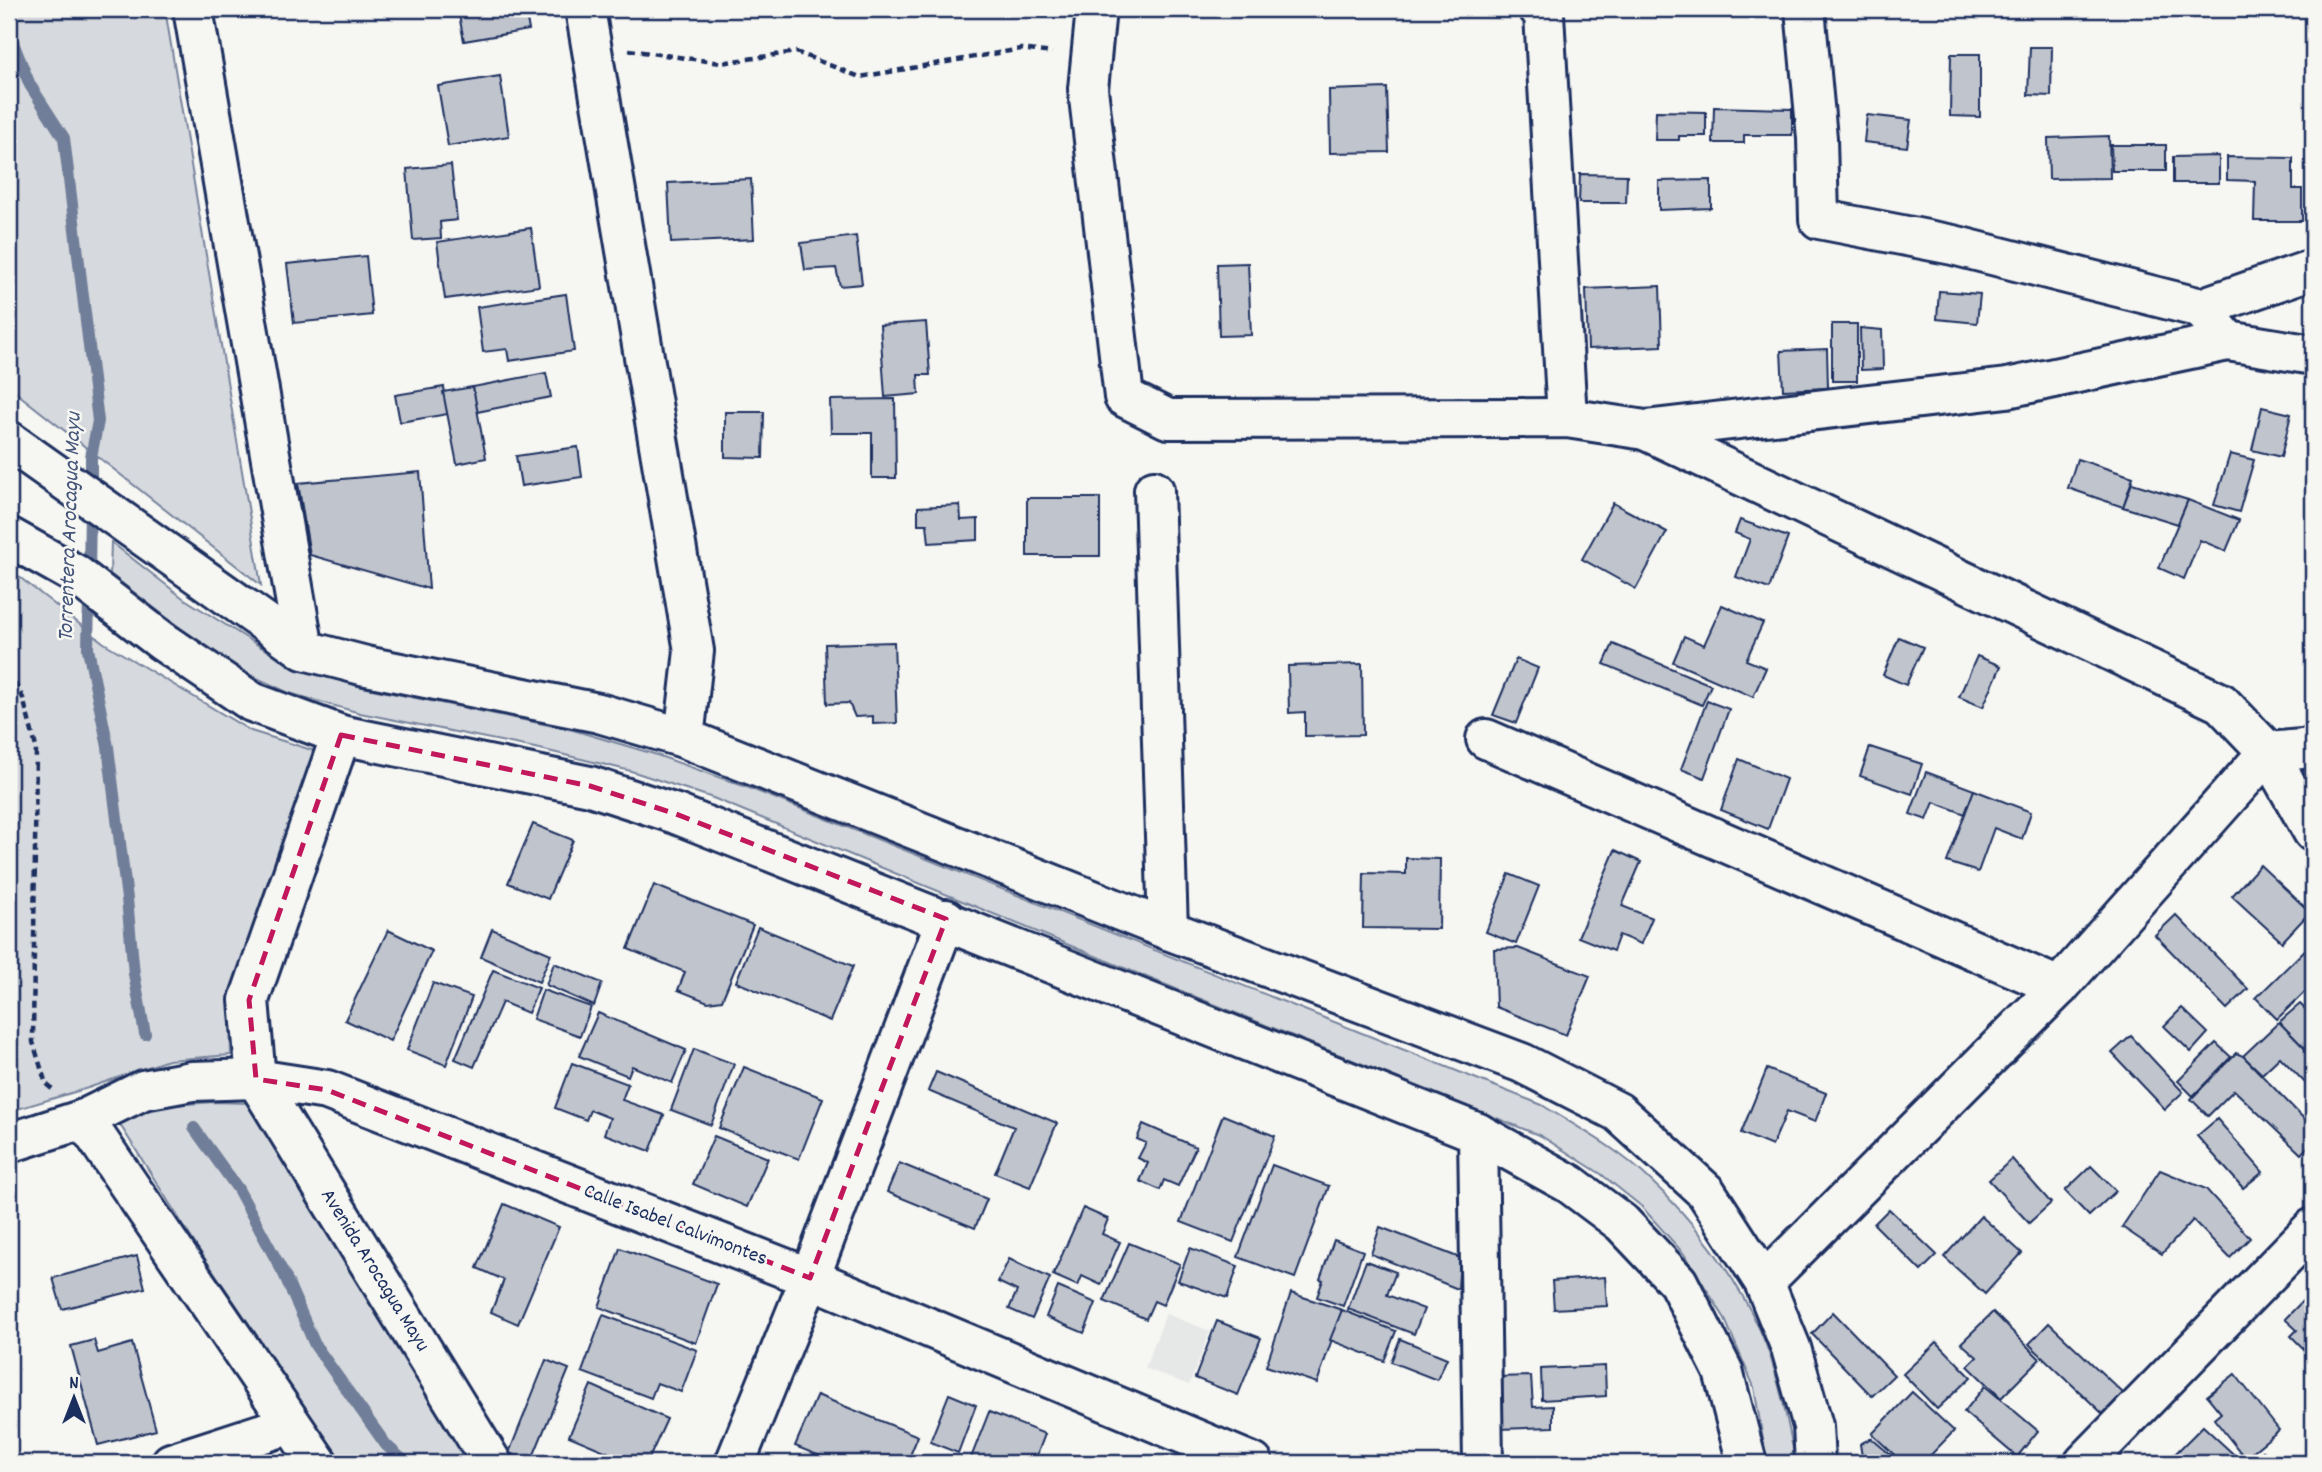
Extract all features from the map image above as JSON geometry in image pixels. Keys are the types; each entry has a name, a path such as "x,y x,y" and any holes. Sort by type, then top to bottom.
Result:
{"street":[{"path":"193,9 304,650"},
{"path":"1096,9 1088,89 1124,397 1168,419 1567,418 1645,429 2007,388 2228,341 2313,355"},
{"path":"1539,9 1544,14 1567,418"},
{"path":"1805,9 1817,138 1819,219 1953,245 2201,308 2313,269"},
{"path":"588,27 694,651 684,738"},
{"path":"2201,308 2228,341"},
{"path":"1645,429 2221,703 2268,752 2313,832"},
{"path":"10,445 304,650 366,666 599,713 684,738 1168,930 1522,1063 1618,1112 1706,1192 1764,1282 1791,1348 1806,1400 1813,1426 1815,1463"},
{"path":"1154,490 1168,930"},
{"path":"9,537 75,574 162,641 252,702 341,735 590,786 676,814 946,919 1478,1133 1570,1184 1622,1223 1678,1282 1723,1371 1746,1463"},
{"path":"256,1079 249,1000 341,735"},
{"path":"1486,739 2059,987"},
{"path":"1764,1282 2059,987 2268,752 2313,748"},
{"path":"735,1463 810,1278 946,919"},
{"name":"Calle Isabel Calvimontes","path":"9,1143 84,1119 143,1090 192,1081 256,1079 327,1090 810,1278 1253,1463"},
{"name":"Avenida Arocagua Mayu","path":"256,1079 492,1463"},
{"path":"84,1119 318,1463"},
{"path":"1478,1133 1483,1463"},
{"path":"2084,1463 2313,1228"},
{"path":"171,1463 291,1424"}],"path":[{"path":"588,27 721,63 796,52 860,77 1021,49 1091,59"},
{"path":"9,672 23,698 36,747 33,1042 46,1084 84,1119"}],"highlighted area":[{"path":"341,735 590,786 676,814 946,919 810,1278 327,1090 256,1079 249,1000"}],"shaded area":[{"path":"9,9 165,9 261,585 9,387"},
{"path":"111,542 183,598 261,647 307,669 357,686 573,730 654,754 749,788 1542,1105 1635,1166 1664,1193 1711,1248 1738,1288 1764,1339 1782,1397 1795,1463 1767,1463 1754,1387 1724,1317 1684,1254 1641,1206 1601,1174 1541,1136 713,798 631,771 540,749 360,713 289,693 227,664 110,574"},
{"path":"9,569 104,643 251,731 318,752 229,995 231,1055 168,1060 11,1111 9,1110"},
{"path":"213,1102 250,1103 469,1463 343,1463 197,1247 119,1123 148,1107"},
{"path":"1166,1314 1210,1331 1189,1385 1145,1368"}],"building":[{"path":"492,9 525,9 529,30 464,41 459,15"},
{"path":"2030,47 2052,47 2051,96 2028,95"},
{"path":"1951,54 1980,54 1980,117 1950,116"},
{"path":"500,76 509,136 448,146 438,86"},
{"path":"1387,88 1389,152 1330,153 1329,90"},
{"path":"1714,107 1792,109 1792,135 1744,135 1744,143 1713,143"},
{"path":"1656,111 1706,112 1706,136 1679,136 1679,140 1655,140"},
{"path":"1867,115 1911,120 1907,147 1864,142"},
{"path":"2109,136 2110,178 2049,179 2048,138"},
{"path":"2111,145 2166,145 2166,171 2112,171"},
{"path":"2219,156 2219,183 2173,183 2173,157"},
{"path":"2227,157 2293,158 2293,189 2302,189 2302,221 2254,221 2255,181 2227,180"},
{"path":"451,165 457,220 440,222 441,238 413,240 407,169"},
{"path":"1580,174 1627,175 1626,203 1579,203"},
{"path":"751,179 754,239 671,243 668,183"},
{"path":"1711,180 1711,208 1659,210 1659,181"},
{"path":"531,228 539,286 445,299 437,242"},
{"path":"856,236 862,284 840,286 836,268 805,270 801,243"},
{"path":"366,256 372,315 294,323 287,264"},
{"path":"1248,263 1251,335 1219,336 1217,264"},
{"path":"1660,286 1662,346 1588,349 1586,289"},
{"path":"1939,291 1980,294 1977,323 1937,319"},
{"path":"566,294 574,351 509,361 507,349 483,352 477,307"},
{"path":"926,322 930,375 918,375 919,394 885,397 880,325"},
{"path":"1832,324 1857,324 1857,381 1832,381"},
{"path":"1860,328 1882,330 1883,369 1861,370"},
{"path":"1827,349 1828,388 1783,390 1781,351"},
{"path":"546,373 551,397 477,412 473,387"},
{"path":"444,387 448,414 400,422 395,395"},
{"path":"473,387 486,458 457,464 443,392"},
{"path":"895,399 896,478 872,478 872,433 831,433 830,400"},
{"path":"2262,407 2291,414 2281,457 2252,450"},
{"path":"725,412 764,412 763,458 725,457"},
{"path":"578,447 582,477 521,486 516,456"},
{"path":"2230,454 2254,460 2239,512 2214,505"},
{"path":"2077,459 2133,477 2123,507 2068,488"},
{"path":"420,472 429,589 310,555 298,483"},
{"path":"2132,483 2188,500 2178,524 2123,507"},
{"path":"1027,498 1100,498 1100,556 1027,556"},
{"path":"2188,500 2239,520 2226,551 2200,540 2184,579 2159,568"},
{"path":"1613,503 1667,532 1636,589 1582,559"},
{"path":"960,505 961,520 978,519 978,540 929,543 927,524 918,524 918,507"},
{"path":"1740,520 1788,537 1769,589 1736,577 1750,539 1735,533"},
{"path":"1722,605 1763,623 1746,660 1766,668 1753,697 1673,662 1684,636 1704,645"},
{"path":"1899,637 1923,647 1906,685 1883,675"},
{"path":"894,642 897,723 873,724 873,716 855,717 849,703 827,704 825,644"},
{"path":"1613,644 1711,685 1702,705 1604,664"},
{"path":"1977,656 2001,666 1983,707 1959,697"},
{"path":"1516,659 1538,668 1516,723 1493,715"},
{"path":"1362,664 1363,735 1305,736 1305,712 1289,713 1288,666"},
{"path":"1707,701 1729,709 1704,778 1681,769"},
{"path":"1870,747 1922,764 1912,794 1860,776"},
{"path":"1739,759 1786,779 1768,829 1721,810"},
{"path":"1926,772 1974,790 1965,814 1934,802 1927,820 1910,814"},
{"path":"1974,790 2031,812 2022,839 1994,828 1978,872 1947,862"},
{"path":"533,824 573,840 548,899 508,883"},
{"path":"1615,850 1641,862 1622,906 1652,918 1641,944 1619,935 1613,951 1578,937"},
{"path":"1406,858 1440,859 1439,929 1363,928 1364,873 1406,874"},
{"path":"2260,865 2310,912 2282,942 2232,896"},
{"path":"1509,874 1539,886 1516,944 1486,932"},
{"path":"654,885 753,925 722,1000 708,1002 678,990 685,972 628,949"},
{"path":"2176,915 2248,989 2227,1009 2155,935"},
{"path":"758,927 853,966 830,1021 736,982"},
{"path":"492,929 551,954 539,982 481,957"},
{"path":"388,930 432,951 390,1041 345,1020"},
{"path":"2313,942 2313,984 2277,1019 2256,998"},
{"path":"1518,948 1590,976 1566,1035 1496,1007 1494,949"},
{"path":"554,963 602,983 594,1006 546,985"},
{"path":"493,970 539,988 528,1013 502,1002 474,1067 455,1059"},
{"path":"433,983 472,997 446,1065 407,1050"},
{"path":"543,990 591,1007 580,1036 533,1019"},
{"path":"2300,1004 2313,1017 2313,1057 2279,1022"},
{"path":"2182,1008 2208,1033 2191,1052 2164,1026"},
{"path":"598,1013 686,1050 672,1083 632,1066 628,1076 579,1056"},
{"path":"2279,1022 2313,1057 2313,1091 2280,1057 2262,1074 2243,1056"},
{"path":"2131,1036 2183,1092 2165,1109 2112,1053"},
{"path":"2216,1043 2231,1057 2193,1096 2178,1081"},
{"path":"694,1049 734,1064 711,1125 671,1110"},
{"path":"2236,1053 2243,1056 2313,1128 2313,1141 2301,1154 2234,1090 2208,1116 2191,1099"},
{"path":"572,1063 628,1084 622,1100 664,1115 650,1151 604,1134 610,1118 590,1110 586,1120 555,1108"},
{"path":"744,1067 823,1098 799,1159 719,1128"},
{"path":"1767,1069 1826,1093 1815,1122 1787,1111 1772,1146 1741,1133"},
{"path":"936,1072 1057,1123 1030,1187 995,1173 1014,1127 928,1091"},
{"path":"1223,1115 1275,1136 1233,1242 1181,1222"},
{"path":"2217,1119 2263,1172 2243,1188 2197,1136"},
{"path":"1143,1124 1196,1147 1178,1186 1164,1180 1160,1190 1140,1181 1148,1163 1138,1158 1146,1143 1137,1139"},
{"path":"714,1136 768,1158 747,1207 693,1184"},
{"path":"2012,1159 2051,1203 2029,1223 1989,1180"},
{"path":"899,1163 987,1199 975,1228 887,1192"},
{"path":"1272,1165 1329,1186 1295,1278 1238,1257"},
{"path":"2091,1166 2116,1191 2089,1216 2065,1191"},
{"path":"2160,1170 2206,1189 2250,1238 2230,1258 2193,1220 2162,1254 2122,1227"},
{"path":"504,1204 559,1227 518,1324 491,1312 504,1280 477,1268"},
{"path":"1083,1208 1108,1219 1102,1234 1120,1242 1101,1285 1082,1276 1078,1286 1053,1275"},
{"path":"1889,1209 1937,1255 1921,1271 1874,1224"},
{"path":"1981,1216 2022,1253 1985,1294 1944,1257"},
{"path":"1380,1227 1460,1258 1458,1289 1371,1254"},
{"path":"1334,1240 1363,1251 1343,1306 1317,1297 1323,1280 1320,1279"},
{"path":"1129,1243 1180,1264 1163,1305 1154,1301 1146,1319 1104,1301"},
{"path":"620,1248 717,1284 696,1343 599,1307"},
{"path":"1190,1248 1238,1266 1227,1298 1178,1281"},
{"path":"137,1256 145,1288 62,1309 53,1278"},
{"path":"1009,1259 1050,1278 1032,1319 1009,1309 1017,1291 998,1282"},
{"path":"1366,1261 1396,1272 1387,1295 1424,1309 1414,1334 1348,1309"},
{"path":"1605,1277 1607,1306 1554,1309 1552,1281"},
{"path":"1058,1287 1096,1303 1084,1333 1046,1317"},
{"path":"2313,1290 2313,1358 2291,1336 2297,1330 2285,1319"},
{"path":"1291,1293 1342,1310 1317,1383 1266,1366"},
{"path":"1342,1310 1396,1331 1384,1361 1330,1340"},
{"path":"1833,1312 1894,1375 1872,1396 1812,1334"},
{"path":"1993,1312 2040,1359 2001,1398 1968,1366 1977,1357 1961,1343"},
{"path":"603,1315 697,1350 681,1392 657,1383 651,1398 582,1372"},
{"path":"1217,1321 1261,1338 1238,1395 1195,1378"},
{"path":"2049,1323 2123,1393 2103,1414 2029,1344"},
{"path":"1400,1339 1447,1358 1437,1380 1391,1362"},
{"path":"94,1340 98,1353 132,1343 156,1430 98,1445 71,1346"},
{"path":"1937,1342 1971,1377 1937,1409 1903,1374"},
{"path":"546,1360 569,1369 531,1462 509,1453"},
{"path":"1605,1366 1606,1396 1542,1400 1541,1369"},
{"path":"2235,1374 2279,1430 2245,1458 2214,1419 2221,1413 2207,1396"},
{"path":"1531,1376 1533,1407 1553,1406 1553,1427 1499,1429 1497,1377"},
{"path":"591,1385 667,1419 647,1463 633,1463 569,1436"},
{"path":"1985,1386 2038,1431 2017,1457 1964,1412"},
{"path":"1912,1392 1954,1431 1923,1463 1903,1463 1872,1434"},
{"path":"949,1394 976,1405 958,1453 930,1442"},
{"path":"817,1395 918,1436 907,1463 837,1463 795,1446"},
{"path":"989,1412 1045,1434 1034,1463 969,1463"},
{"path":"2203,1426 2243,1463 2166,1463"},
{"path":"1871,1438 1900,1463 1863,1463 1860,1444"},
{"path":"2263,1451 2275,1463 2252,1463"}],"waterway":[{"name":"Torrentera Arocagua Mayu","path":"9,33 30,85 64,138 98,421 91,457 91,489"},
{"name":"Torrentera Arocagua Mayu","path":"89,577 90,507"},
{"name":"Torrentera Arocagua Mayu","path":"89,595 88,649 108,747 134,974 145,1034"},
{"name":"Torrentera Arocagua Mayu","path":"194,1128 238,1189 285,1276 315,1345 386,1445 406,1463"}]}
